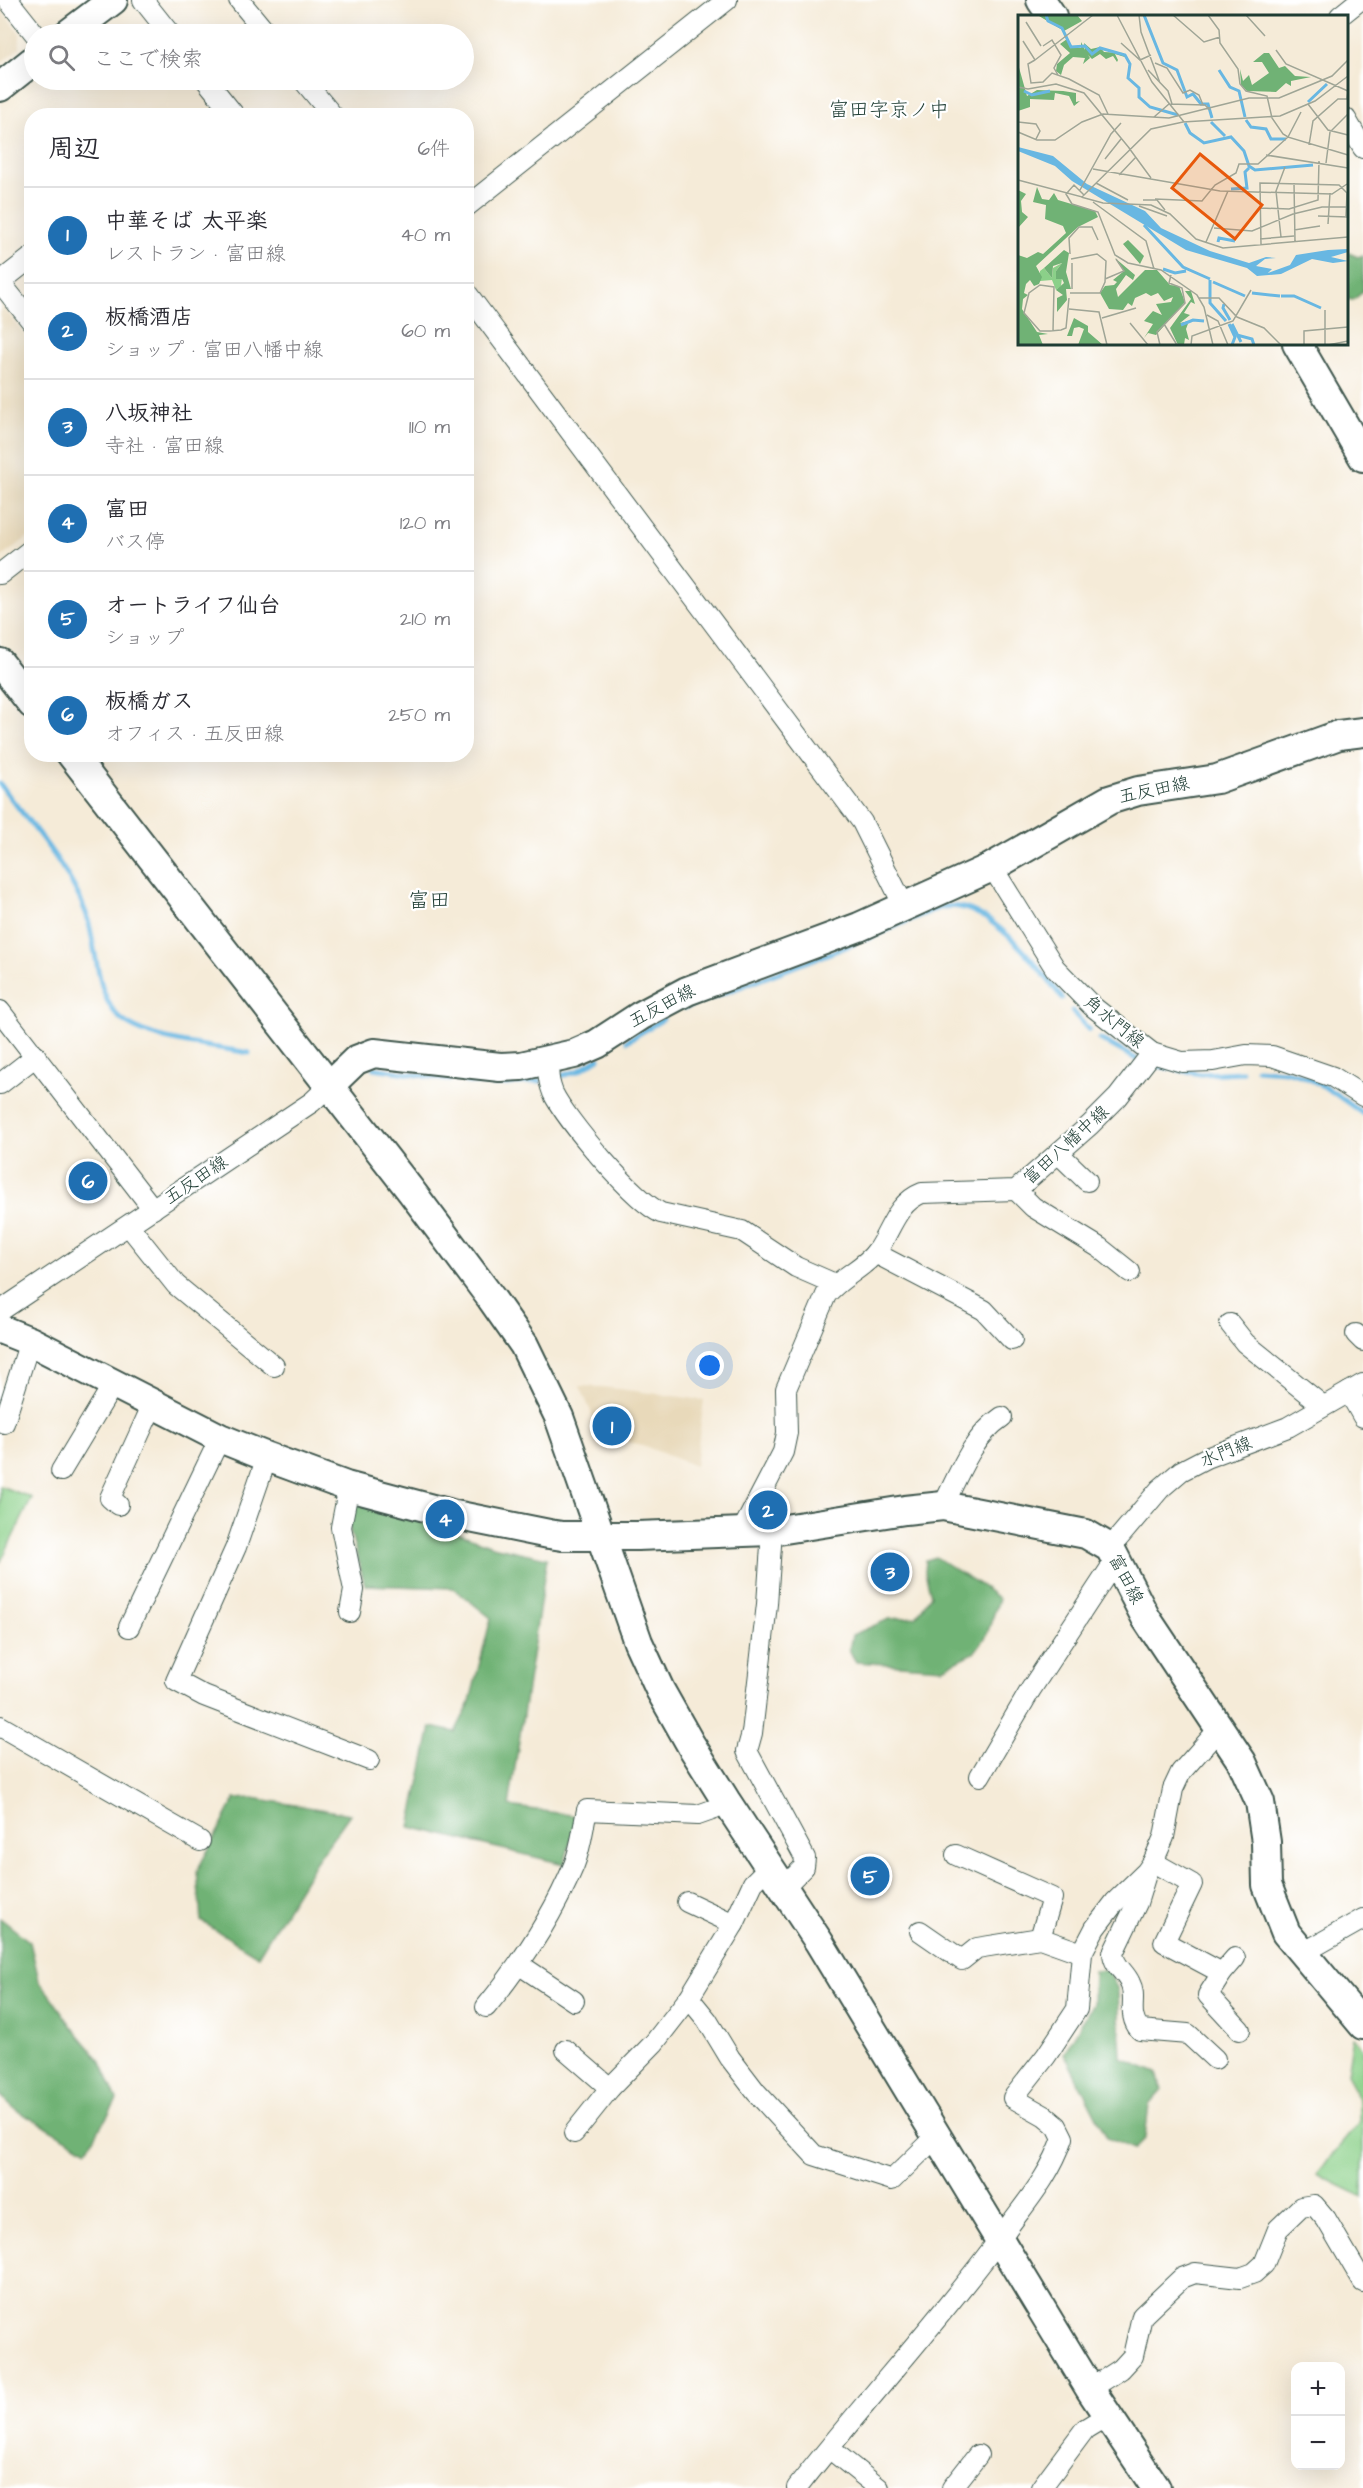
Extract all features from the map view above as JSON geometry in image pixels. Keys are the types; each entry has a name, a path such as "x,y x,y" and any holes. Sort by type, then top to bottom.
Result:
{"street":[{"path":"8,0 27,24"},
{"path":"81,24 113,0"},
{"path":"143,0 162,24"},
{"path":"239,0 259,24"},
{"path":"1041,0 1051,15"},
{"path":"1341,15 1360,0"},
{"path":"474,200 715,4"},
{"path":"0,87 24,68"},
{"path":"212,90 223,108"},
{"path":"311,90 326,108"},
{"path":"1348,120 1363,148"},
{"path":"24,263 0,282 24,312"},
{"path":"474,303 862,822 904,906"},
{"path":"1298,345 1363,457"},
{"path":"0,574 24,555"},
{"path":"0,663 24,694"},
{"name":"五反田線","path":"0,1311 312,1102 356,1060 374,1053 500,1067 550,1061 574,1054 597,1044 640,1016 687,991 859,927 992,867 1109,800 1149,788 1217,779 1339,735 1363,732"},
{"path":"77,762 478,1280 524,1345 559,1417 638,1642 660,1689 691,1745 777,1876 938,2135 1090,2389 1156,2488"},
{"name":"角水門線","path":"992,867 1055,968 1092,1006 1152,1053 1182,1062 1213,1061 1246,1055 1272,1056 1334,1077 1363,1096"},
{"path":"0,1011 153,1209"},
{"name":"富田八幡中線","path":"742,1531 783,1452 787,1433 786,1389 826,1295 835,1284 875,1253 901,1208 910,1197 922,1193 1016,1190 1059,1154 1118,1097 1152,1053"},
{"path":"0,1084 36,1056"},
{"path":"550,1061 548,1071 554,1093 564,1110 622,1182 650,1208 661,1213 742,1231 796,1267 835,1284"},
{"path":"1059,1154 1087,1181"},
{"path":"1016,1190 1033,1207 1100,1248 1130,1272"},
{"path":"129,1226 176,1285 274,1366"},
{"path":"875,1253 984,1310 1012,1340"},
{"path":"1230,1323 1245,1343 1323,1406"},
{"name":"富田線","path":"0,1329 30,1341 220,1438 267,1457 349,1486 455,1515 549,1534 601,1536 772,1531 943,1506 1086,1534 1114,1553 1146,1618 1242,1762 1260,1802 1266,1842 1267,1885 1287,1933 1363,2025"},
{"path":"4,1423 30,1341"},
{"path":"61,1471 114,1383"},
{"path":"1356,1388 1363,1417"},
{"name":"水門線","path":"980,1776 1114,1553 1160,1489 1181,1471 1206,1458 1288,1427 1356,1388"},
{"path":"118,1505 110,1498 153,1404"},
{"path":"943,1506 974,1448 992,1424 1002,1417"},
{"path":"129,1627 220,1438"},
{"path":"267,1457 236,1547 176,1681 204,1696 369,1760"},
{"path":"349,1486 341,1527 354,1590 350,1612"},
{"path":"574,2133 610,2088 654,2043 689,1998 734,1924 753,1882 804,1867 805,1858 747,1751 752,1733 767,1604 772,1531"},
{"path":"0,1726 201,1841"},
{"path":"1215,2059 1188,2034 1140,2030 1133,2022 1131,1984 1113,1961 1113,1953 1137,1903 1164,1837 1173,1789 1181,1772 1219,1729"},
{"path":"486,2007 520,1965 545,1926 575,1863 587,1810 698,1815 715,1809 726,1801"},
{"path":"956,1855 1052,1898 1040,1938"},
{"path":"804,2486 830,2449 999,2240 1054,2163 1063,2138 1057,2126 1045,2116 1013,2098 1046,2056 1077,2009 1082,1953 1095,1928 1115,1902 1150,1867"},
{"path":"1150,1867 1192,1884 1164,1942 1222,1973"},
{"path":"687,1902 734,1924"},
{"path":"1303,1953 1363,1919"},
{"path":"920,1931 962,1960 977,1948 1040,1938 1082,1953"},
{"path":"1235,1958 1208,1995 1240,2030"},
{"path":"520,1965 574,2001"},
{"path":"689,1998 707,2020 730,2058 756,2092 814,2155 892,2180 938,2135"},
{"path":"566,2050 610,2088"},
{"path":"1090,2389 1121,2369 1133,2356 1142,2316 1182,2278 1195,2273 1240,2278 1254,2273 1264,2264 1278,2229 1301,2207 1314,2205 1326,2219 1363,2282"},
{"path":"1041,2488 1085,2429 1108,2415"},
{"path":"830,2449 879,2488"},
{"path":"952,2488 978,2456"}],"shaded area":[{"path":"0,8 20,33 20,48 0,63"},
{"path":"0,302 24,334 24,540 0,558"},
{"path":"580,1386 704,1400 695,1466 639,1444 602,1438"}],"green space":[{"path":"1348,253 1358,257 1363,255 1363,292 1353,300 1348,299"},
{"path":"0,1486 32,1498 0,1563"},
{"path":"356,1494 492,1546 547,1558 509,1806 578,1816 564,1864 410,1827 431,1727 455,1732 469,1705 491,1618 453,1588 365,1585 348,1523"},
{"path":"936,1557 999,1599 986,1637 974,1653 943,1668 856,1662 849,1650 852,1635 889,1619 916,1617 931,1595 925,1572 926,1560"},
{"path":"253,1798 350,1814 315,1863 258,1956 201,1921 197,1871 235,1799"},
{"path":"0,1918 30,1942 39,1980 73,2028 100,2060 117,2100 87,2150 14,2109 0,2096"},
{"path":"1108,1970 1118,1990 1121,2058 1157,2073 1162,2090 1149,2105 1145,2138 1134,2149 1107,2138 1064,2053 1093,2004 1094,1971"},
{"path":"1353,2037 1363,2048 1363,2197 1316,2174 1359,2123 1359,2100 1347,2073"}],"waterway":[{"path":"0,784 48,846 79,896 90,926 102,985 113,1011 134,1027 165,1038 249,1053"},
{"path":"867,939 939,908 956,907 974,912 992,922 1009,936 1062,998"},
{"path":"684,1008 854,944"},
{"path":"1072,1011 1089,1030"},
{"path":"627,1041 663,1019"},
{"path":"1100,1039 1136,1059"},
{"path":"557,1077 578,1071 599,1058"},
{"path":"1157,1066 1201,1074 1242,1072"},
{"path":"374,1068 450,1080"},
{"path":"1257,1069 1285,1071 1306,1077 1336,1094 1363,1114"},
{"path":"466,1082 495,1085 540,1081"}],"place":[{"name":"板橋ガス","path":"88,1181"},
{"name":"中華そば 太平楽","path":"612,1426"},
{"name":"板橋酒店","path":"768,1510"},
{"name":"富田","path":"445,1519"},
{"name":"八坂神社","path":"890,1572"},
{"name":"オートライフ仙台","path":"870,1876"}],"district":[{"name":"富田字京ノ中","path":"889,110"},
{"name":"富田","path":"429,900"}]}
